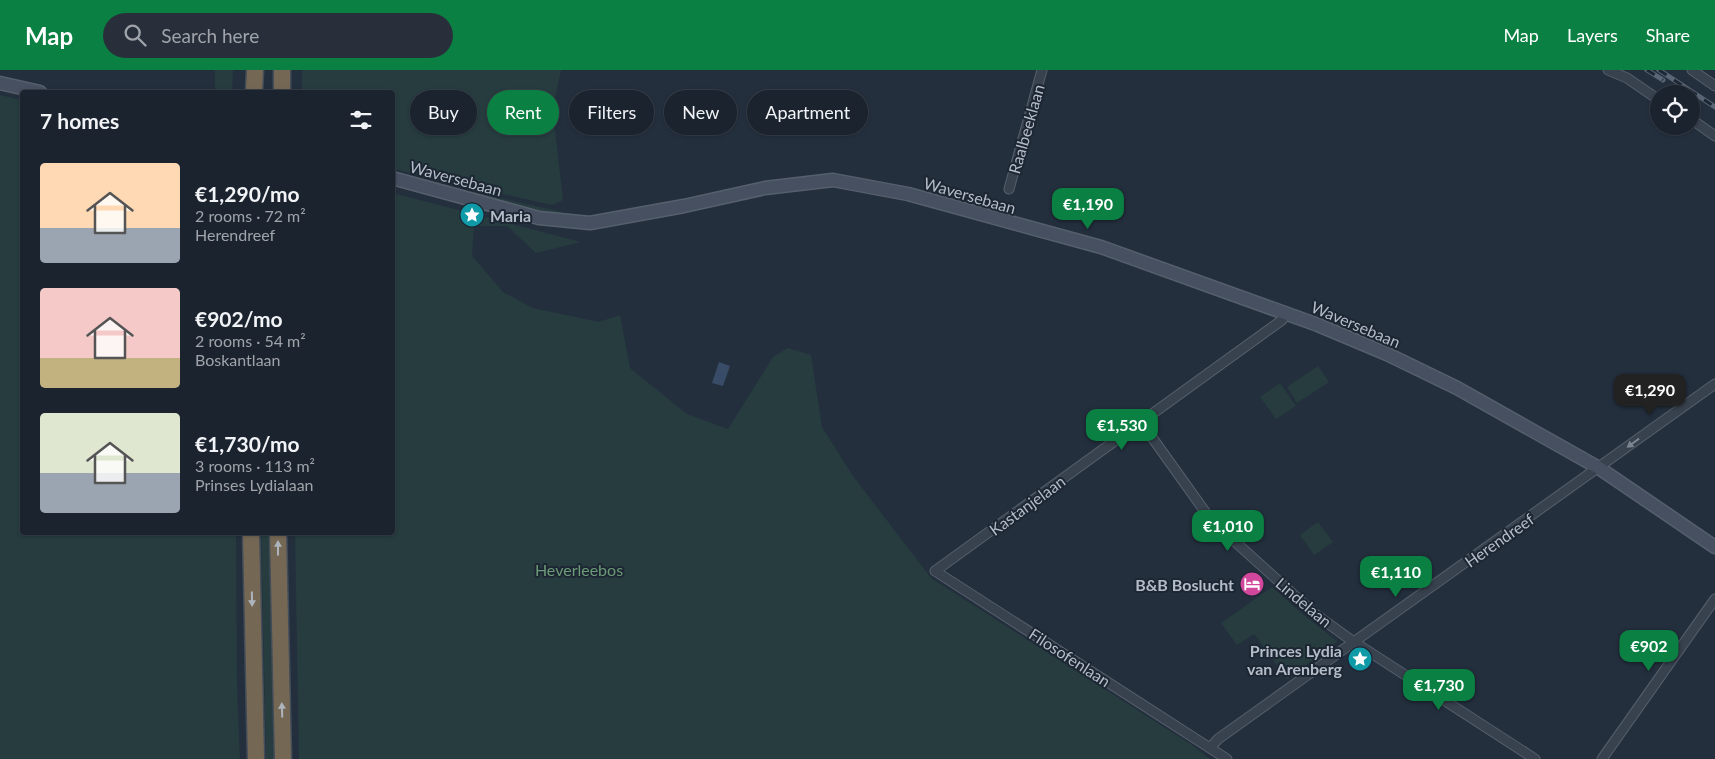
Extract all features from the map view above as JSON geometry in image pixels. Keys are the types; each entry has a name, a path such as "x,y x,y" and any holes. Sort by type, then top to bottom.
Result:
{"highway":[{"path":"254,70 254,90"},
{"path":"282,70 282,90"},
{"path":"251,535 256,759"},
{"path":"278,535 283,759"}],"street":[{"name":"Raalbeeklaan","path":"1009,189 1042,70"},
{"path":"1608,70 1627,78 1650,94"},
{"path":"1692,70 1715,86"},
{"path":"0,83 31,90"},
{"path":"1700,125 1715,136"},
{"name":"Waversebaan","path":"395,179 539,218 590,223 684,206 765,188 833,180 908,194 1101,247 1287,313 1387,354 1475,396 1599,468 1715,547"},
{"name":"Kastanjelaan","path":"935,571 1282,320 1287,313"},
{"name":"Herendreef","path":"1207,746 1715,384"},
{"name":"Lindelaan","path":"1141,422 1211,520 1315,614 1354,642 1535,759"},
{"name":"Filosofenlaan","path":"935,571 1224,756"},
{"path":"1602,759 1715,599"}],"green space":[{"path":"215,70 233,70 232,90 215,90"},
{"path":"302,70 561,70 557,90 487,90 487,135 556,135 563,200 552,205 395,169 395,90 302,90"},
{"path":"0,95 20,100 20,535 236,535 237,688 240,759 0,759"},
{"path":"464,190 562,212 560,217 529,211"},
{"name":"Heverleebos","path":"395,194 581,242 536,253 507,226 474,226 472,256 503,292 533,308 599,322 620,315 630,368 687,414 728,429 773,357 788,348 811,355 822,427 853,476 931,578 1192,745 1210,759 299,759 295,535 395,535"},
{"path":"1318,366 1329,382 1297,403 1287,387"},
{"path":"1280,383 1296,406 1276,419 1260,397"},
{"path":"1318,522 1333,542 1314,555 1300,535"},
{"path":"261,535 269,535 274,759 266,759"},
{"path":"1272,587 1337,641 1287,679 1254,634 1237,645 1221,623"}],"water":[{"path":"719,362 730,366 723,386 712,383"}],"railway":[{"path":"1647,70 1663,80"},
{"path":"1659,70 1715,107"}],"place":[{"name":"Maria","path":"472,215"},
{"name":"B&B Boslucht","path":"1252,584"},
{"name":"Princes Lydia van Arenberg","path":"1360,659"}]}
